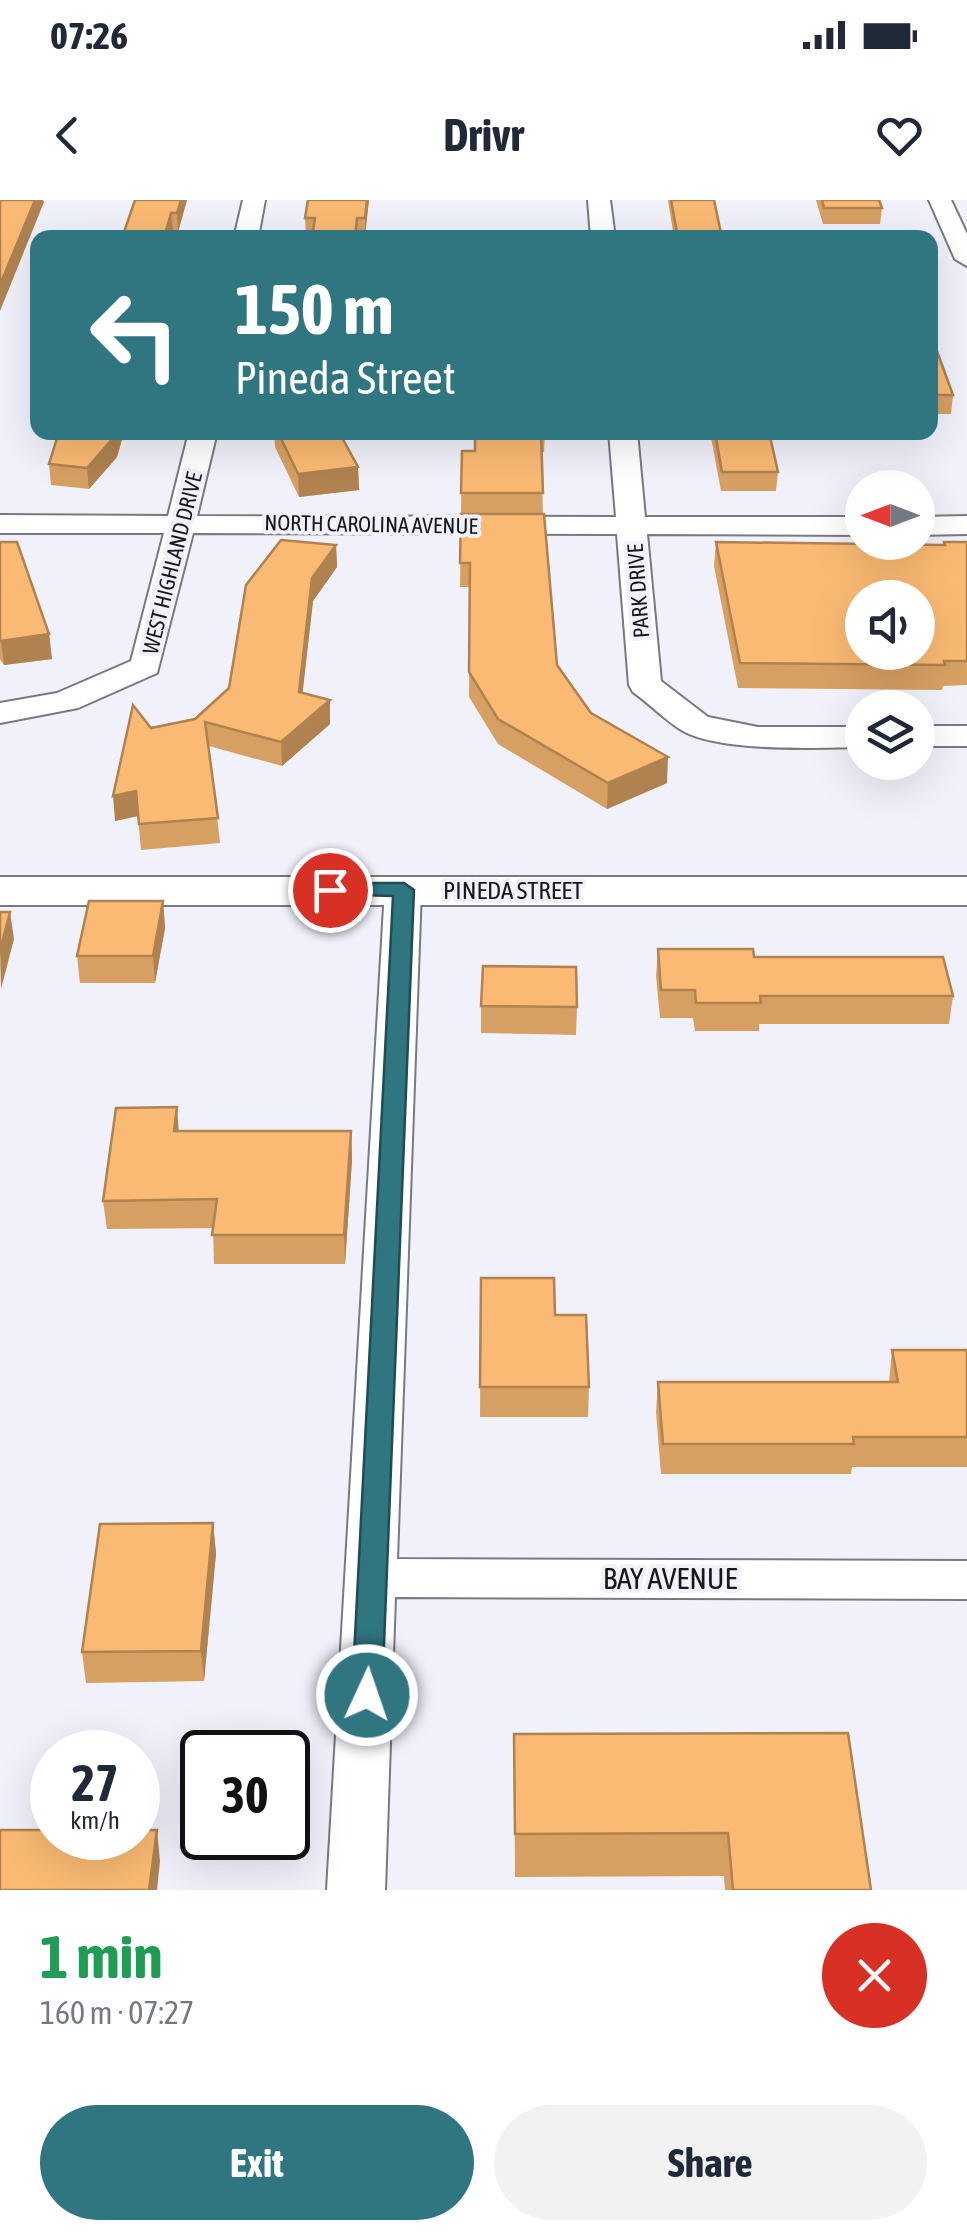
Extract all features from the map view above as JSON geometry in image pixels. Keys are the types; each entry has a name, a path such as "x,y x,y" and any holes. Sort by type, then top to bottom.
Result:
{"street":[{"path":"248,230 254,200"},
{"path":"599,200 601,230"},
{"path":"940,200 967,259"},
{"name":"WEST HIGHLAND DRIVE","path":"0,713 66,701 146,666 201,440"},
{"name":"PARK DRIVE","path":"624,440 645,685 697,725 758,737 845,736"},
{"name":"NORTH CAROLINA AVENUE","path":"0,524 845,526"},
{"path":"935,526 967,525"},
{"path":"935,736 967,736"},
{"path":"356,1890 374,1578 404,890"},
{"name":"PINEDA STREET","path":"0,891 967,891"},
{"name":"BAY AVENUE","path":"374,1578 967,1580"}],"building":[{"path":"0,200 35,200 0,285"},
{"path":"135,200 181,200 177,213 171,213 166,230 125,230"},
{"path":"308,200 367,200 365,218 357,218 356,230 313,230 315,218 305,218"},
{"path":"671,200 714,200 720,230 677,230"},
{"path":"822,200 879,200 882,208 824,208"},
{"path":"938,354 953,395 938,395"},
{"path":"56,440 112,440 87,468 49,464"},
{"path":"282,440 343,440 358,467 298,474"},
{"path":"475,440 541,440 543,493 461,493 462,451 475,451"},
{"path":"716,440 771,440 778,472 722,472"},
{"path":"461,514 544,514 557,665 591,713 668,757 608,783 498,719 469,672 470,563 460,563"},
{"path":"281,540 336,545 312,578 299,692 330,700 281,742 205,722 218,818 139,824 136,791 113,796 133,705 151,728 195,719 229,688 246,585"},
{"path":"0,542 17,542 49,634 1,641"},
{"path":"716,542 845,544 845,560 935,560 935,545 967,542 967,661 935,665 935,580 845,580 845,664 740,663"},
{"path":"89,901 163,901 153,956 77,956"},
{"path":"0,912 10,912 0,951"},
{"path":"658,949 753,949 754,957 943,957 953,996 760,996 761,1003 696,1003 695,990 661,990"},
{"path":"483,966 576,967 577,1007 481,1006"},
{"path":"177,1107 174,1131 351,1131 344,1235 212,1235 217,1199 103,1201 116,1108"},
{"path":"481,1278 554,1278 555,1315 586,1315 589,1387 480,1387"},
{"path":"892,1350 967,1350 967,1437 853,1437 854,1444 663,1444 658,1382 898,1382"},
{"path":"213,1523 201,1651 82,1652 100,1524"},
{"path":"848,1733 871,1890 733,1890 728,1833 515,1834 514,1734"},
{"path":"0,1830 30,1830 30,1860 153,1860 149,1890 0,1890"}],"route":[{"path":"330,890 404,890 367,1695"}]}
